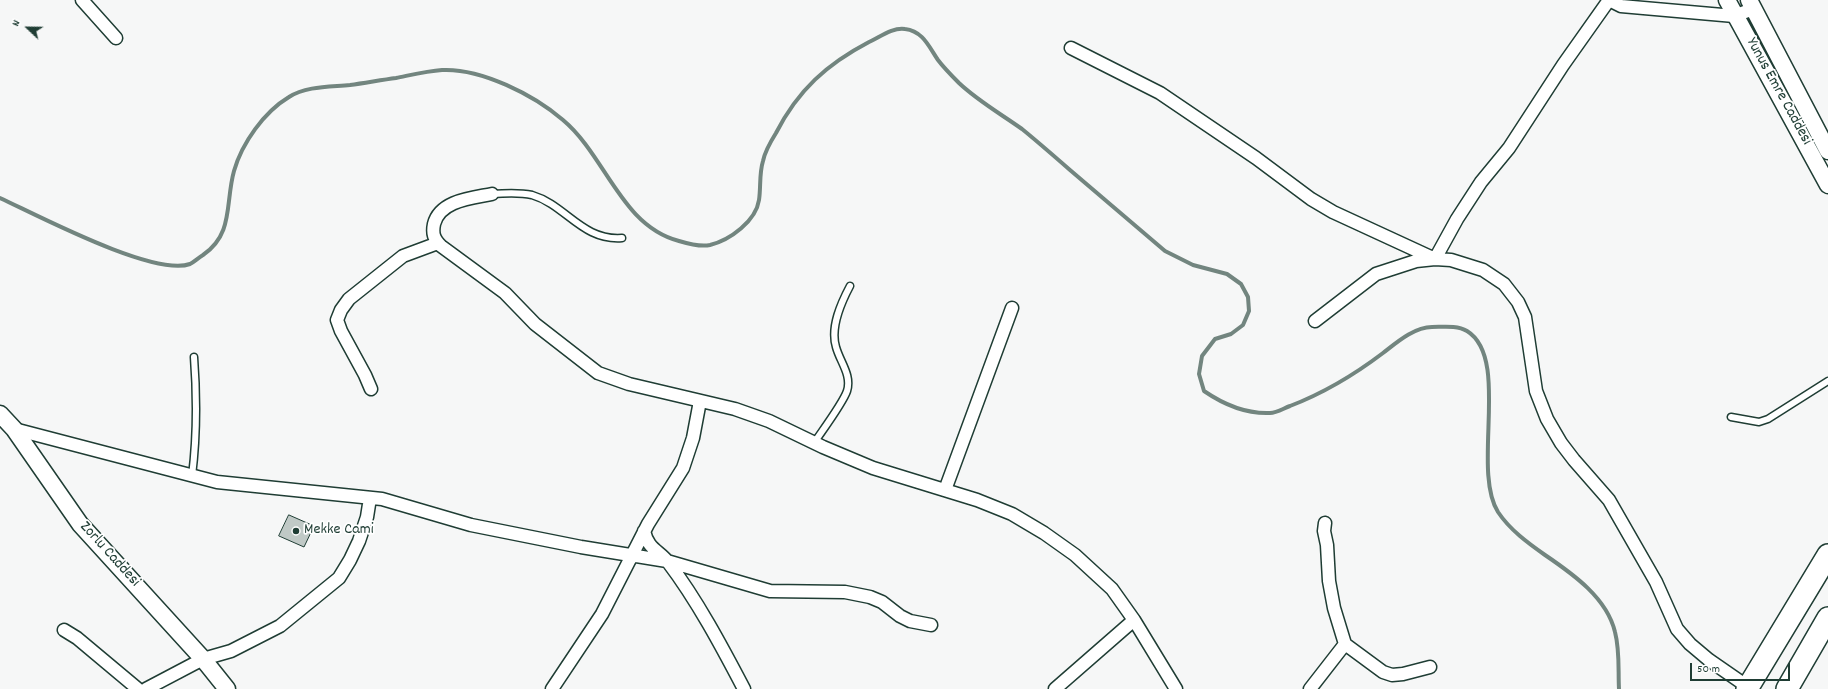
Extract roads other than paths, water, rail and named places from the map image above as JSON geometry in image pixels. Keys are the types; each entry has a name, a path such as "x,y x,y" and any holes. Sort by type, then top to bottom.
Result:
{"highway":[{"path":"1748,688 1828,555"},
{"path":"1787,689 1828,618"}],"street":[{"path":"82,0 116,38"},
{"path":"1435,259 1457,219 1477,188 1509,148 1563,65 1609,0 1621,6 1734,16 1751,5"},
{"name":"Yunus Emre Caddesi","path":"1726,0 1828,185"},
{"name":"Yunus Emre Caddesi","path":"1751,5 1828,151"},
{"path":"1071,48 1160,93 1256,158 1316,202 1333,212 1435,259"},
{"path":"492,194 458,202 443,209 435,221 432,231 434,239 505,293 535,324 598,373 629,384 735,409 769,420 814,443 873,468 945,490 1012,514 1044,533 1075,555 1112,589 1134,620 1176,689"},
{"path":"371,389 341,331 337,320 341,310 349,299 403,256 438,243"},
{"path":"1315,321 1376,274 1416,261 1435,259 1451,260 1483,270 1504,284 1518,302 1525,318 1536,392 1547,419 1574,460 1609,500 1656,582 1677,629 1690,644 1709,660 1748,688"},
{"path":"945,490 1012,308"},
{"path":"552,689 602,614 644,531 683,468 693,438 700,401"},
{"name":"Zorlu Caddesi","path":"0,414 14,429 80,524 203,659 227,689"},
{"path":"14,429 192,476 247,486 382,499 472,524 581,547 667,561 770,591 845,592 870,597 882,602 900,616 910,621 931,625"},
{"path":"146,689 203,659 232,651 280,626 340,578 359,541 367,517 370,498"},
{"path":"1325,523 1324,531 1328,551 1329,581 1334,608 1346,644 1383,672 1392,675 1403,674 1430,667"},
{"path":"644,531 648,544 667,561 716,637 744,689"},
{"path":"1055,689 1134,620"},
{"path":"64,630 77,638 138,689"},
{"path":"1310,689 1346,644"}],"lane":[{"path":"492,194 532,195 548,202 575,224 588,231 601,237 612,239 622,238"},
{"path":"814,443 847,392 847,372 836,347 835,335 842,302 850,286"},
{"path":"192,476 196,446 197,404 194,357"},
{"path":"1731,417 1759,422 1768,419 1828,381"}],"waterway":[{"path":"0,198 67,230 124,253 150,262 173,266 190,264 213,247 220,238 227,217 231,183 242,150 255,129 280,103 296,93 310,89 356,84 442,70 457,71 473,73 490,78 537,101 563,120 578,135 628,206 642,221 659,233 679,241 706,246 726,239 734,234 753,215 759,200 761,171 764,157 770,143 785,118 804,91 827,69 854,50 896,29 911,30 925,40 938,60 966,90 1022,129 1165,251 1193,265 1227,274 1241,284 1248,297 1249,311 1243,325 1231,334 1215,339 1202,356 1199,374 1204,391 1219,400 1253,412 1275,412 1303,401 1338,383 1361,369 1399,340 1419,330 1432,327 1450,327 1467,331 1480,345 1487,365 1489,389 1488,469 1491,493 1498,512 1508,525 1520,536 1567,570 1588,588 1605,608 1611,620 1617,639 1619,689"}],"place":[{"name":"Mekke Cami","path":"296,531"}]}
